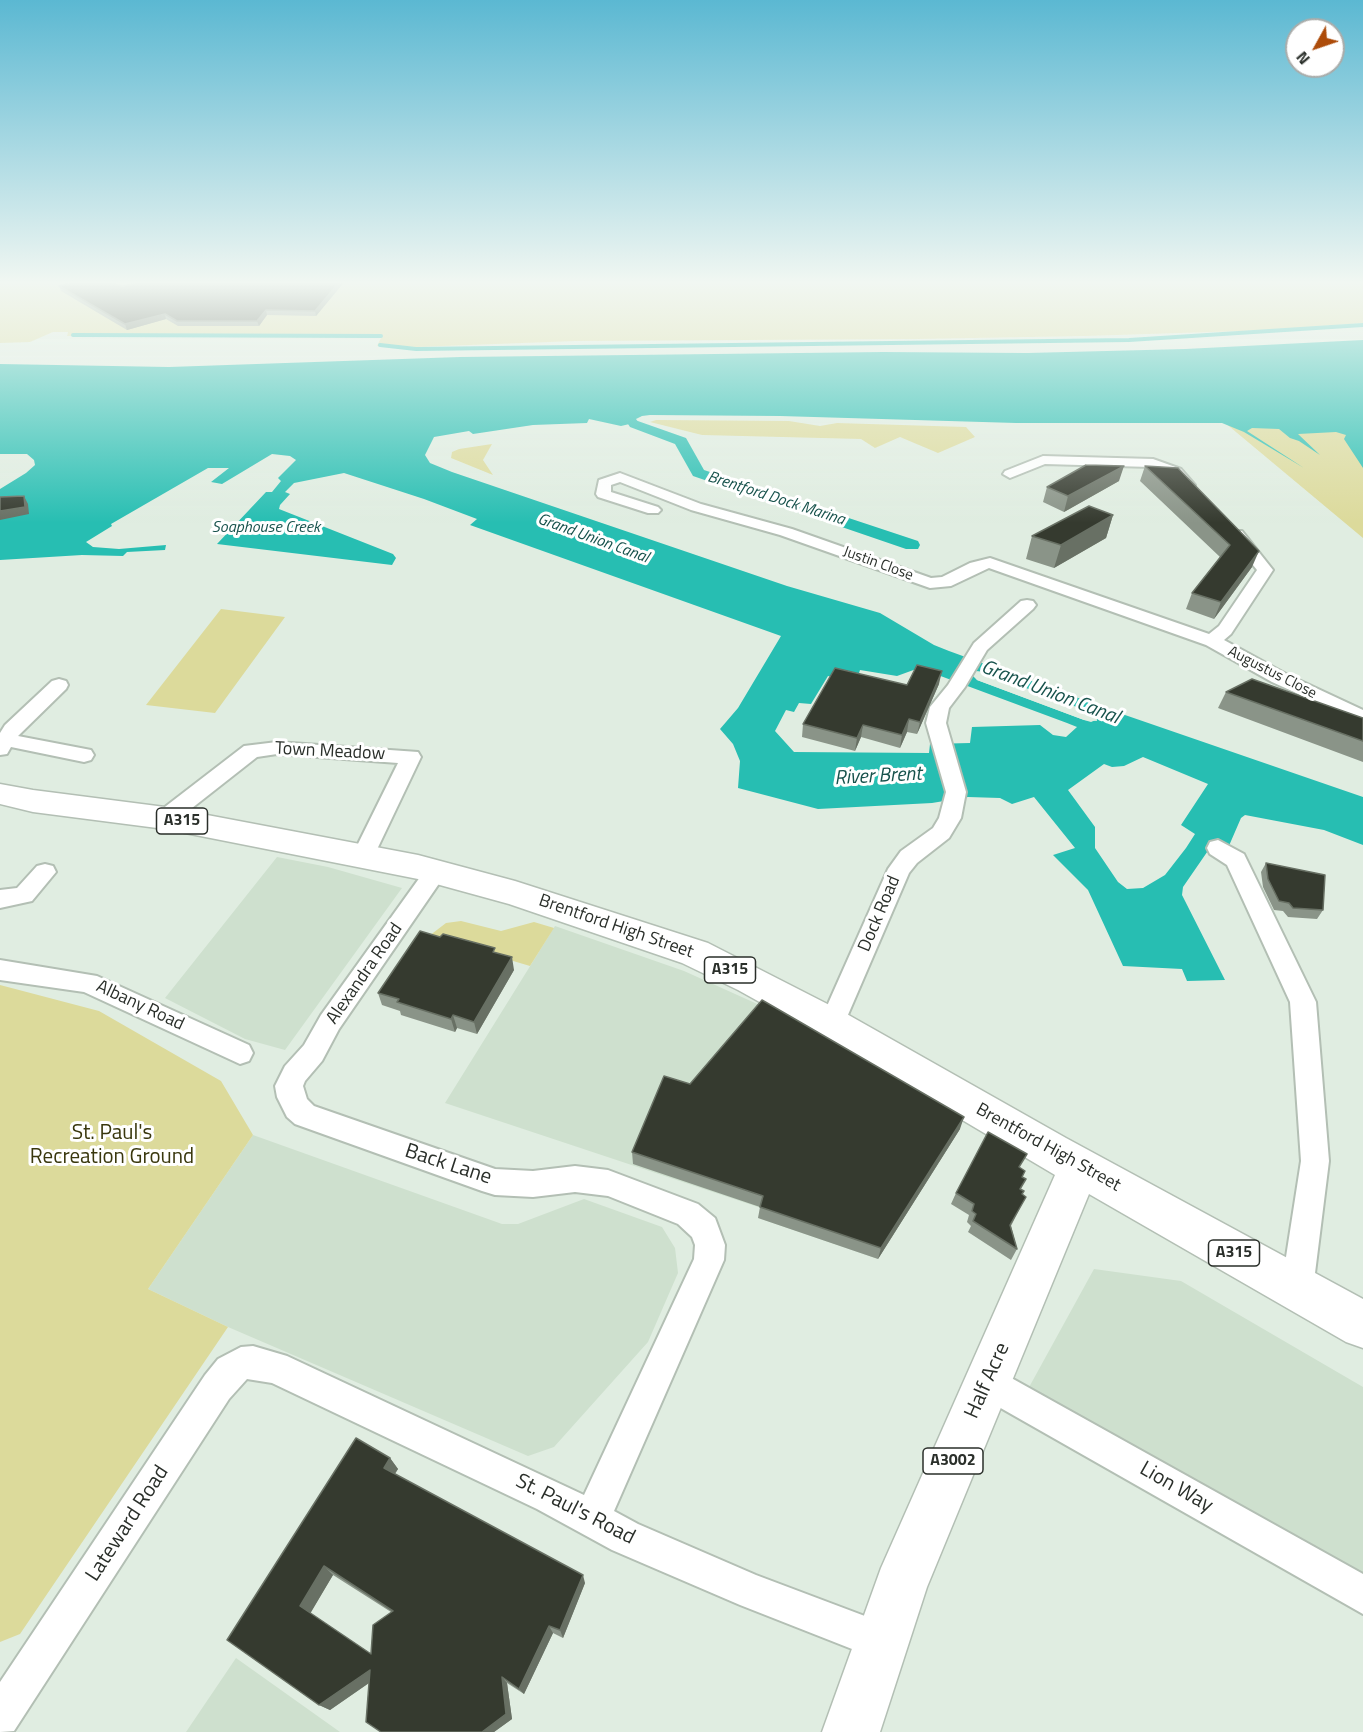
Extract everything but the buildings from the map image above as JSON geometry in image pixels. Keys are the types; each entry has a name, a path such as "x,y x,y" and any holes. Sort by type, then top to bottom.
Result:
{"main road":[{"name":"Brentford High Street","path":"0,794 33,801 165,818 436,872 515,893 695,953 832,1024 1079,1167 1363,1325"},
{"name":"Half Acre","path":"851,1732 880,1641 927,1520 1079,1167"}],"street":[{"path":"1010,474 1043,460 1153,463 1176,472 1201,498"},
{"name":"Justin Close","path":"652,510 603,494 603,483 620,477 696,507 786,532 930,583 945,582 976,566 990,563 1212,641"},
{"name":"Augustus Close","path":"1226,524 1266,570 1225,630 1212,641 1279,678 1363,717"},
{"name":"Dock Road","path":"832,1024 899,869 909,857 941,833 950,818 956,792 936,723 940,707 956,687 980,647 1027,605"},
{"path":"59,685 12,729 4,745 84,755"},
{"name":"Town Meadow","path":"165,818 251,751 278,748 411,757 363,856"},
{"path":"1218,848 1236,860 1303,1002 1315,1161 1297,1290"},
{"path":"0,899 24,895 45,872"},
{"name":"Alexandra Road","path":"294,1074 313,1053 330,1022 436,872"},
{"name":"Albany Road","path":"0,970 87,982 240,1053"},
{"name":"Back Lane","path":"294,1074 289,1086 291,1097 297,1108 305,1115 327,1124 495,1182 533,1184 591,1179 608,1183 688,1214 704,1228 710,1245 709,1260 592,1519"},
{"name":"Lateward Road","path":"0,1717 230,1371 242,1363 253,1362 275,1368"},
{"name":"St. Paul's Road","path":"275,1368 550,1496 625,1537 753,1592 880,1641"},
{"name":"Lion Way","path":"988,1382 1363,1595"}],"shaded area":[{"path":"277,857 328,867 402,888 285,1050 245,1039 165,998"},
{"path":"555,926 684,971 764,1007 761,1013 960,1129 878,1259 758,1218 761,1208 445,1103"},
{"path":"253,1135 502,1224 518,1224 584,1199 662,1227 675,1248 678,1273 648,1342 554,1447 528,1456 228,1327 148,1289"},
{"path":"1094,1269 1181,1281 1363,1387 1363,1595 1022,1400"},
{"path":"236,1658 340,1732 186,1732"}],"green space":[{"path":"1363,402 1363,538 1224,422"},
{"path":"656,420 789,421 820,426 837,423 966,427 975,437 938,453 900,437 875,448 861,439 702,435 650,422"},
{"path":"492,444 483,460 493,475 451,458 452,452 459,449"},
{"path":"221,609 285,617 215,713 146,705"},
{"path":"461,921 501,931 534,922 554,928 530,966 429,936 446,923"},
{"name":"St. Paul's Recreation Ground","path":"0,985 99,1011 221,1081 253,1135 148,1289 228,1327 20,1634 0,1642"}],"water":[{"path":"320,362 1363,362 1363,468 1344,439 1346,435 1336,432 1298,434 1320,455 1279,429 1252,428 1247,431 1304,468 1244,432 1222,423 1016,423 780,416 650,415 636,419 638,422 621,426 589,419 587,423 533,425 473,434 469,431 434,437 425,455 430,463 452,472 787,586 880,613 934,645 949,651 1125,715 1363,797 1363,845 1324,830 1245,815 1241,818 1228,848 1214,842 1183,887 1182,895 1225,980 1187,981 1182,969 1123,966 1088,890 1053,855 1075,848 1034,797 1012,804 1000,798 968,797 932,803 818,809 738,788 740,761 733,744 720,729 738,708 781,636 470,525 477,519 424,499 344,473 294,483 285,492 290,494 279,509 393,554 396,558 392,565 217,544 266,492 272,492 281,481 278,478 296,460 290,456 272,454 222,484 211,482 229,468 208,468 111,524 112,526 86,542 93,547 119,549 166,545 165,550 127,552 123,556 82,555 0,560 0,489 35,465 34,460 27,454 0,454 0,364 169,367","holes":["919,668 1077,727 1066,737 1053,735 1040,725 972,727 970,743 930,744 929,753 794,752 775,731 786,710 794,712 799,703 811,704 828,676 856,682 860,670 897,676","974,671 983,672 1074,706 1098,719 1091,722 1084,720 977,680","1143,757 1208,784 1181,825 1195,834 1186,848 1165,875 1143,888 1127,889 1118,882 1095,848 1095,827 1068,790 1104,764 1112,767 1124,766"]}],"pier":[{"path":"974,671 983,672 1085,711 1096,716 1097,721 1084,720 977,680 971,674","holes":["976,674 982,675 1094,719"]}],"waterway":[{"name":"Brentford Dock Marina","path":"635,424 681,441 698,473 912,545"}],"water label":[{"name":"Soaphouse Creek","path":"266,528"},
{"name":"Grand Union Canal","path":"593,539"},
{"name":"Grand Union Canal","path":"1050,693"},
{"name":"River Brent","path":"878,777"}]}
